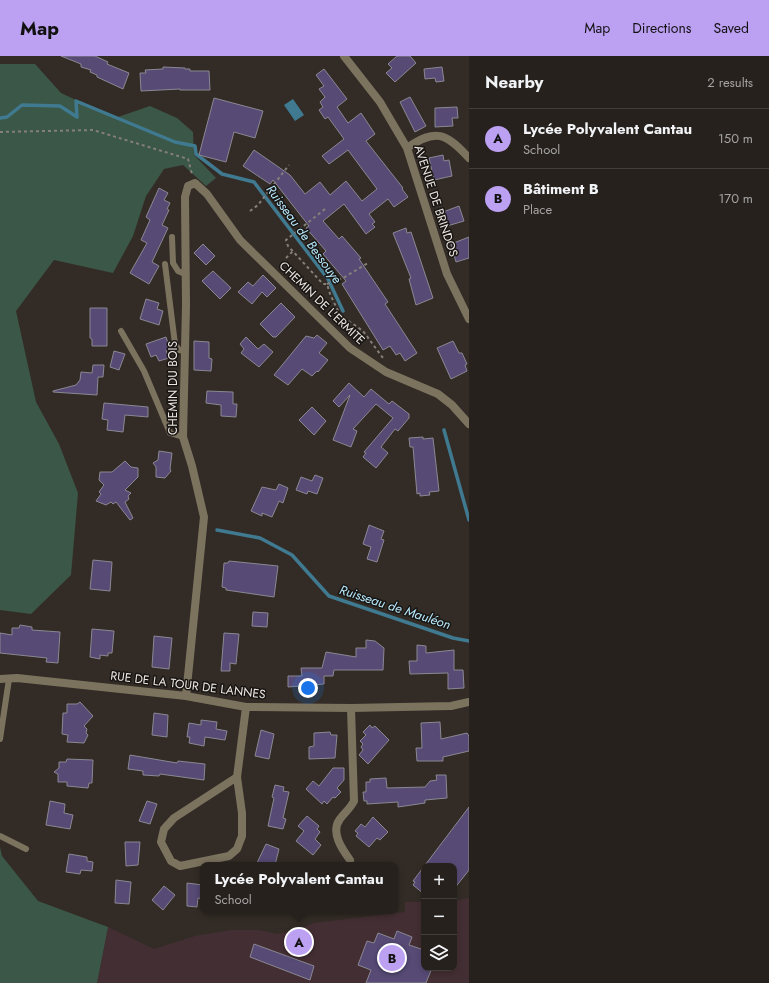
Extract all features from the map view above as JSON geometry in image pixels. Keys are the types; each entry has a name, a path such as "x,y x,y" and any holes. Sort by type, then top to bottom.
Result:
{"street":[{"name":"AVENUE DE BRINDOS","path":"344,56 380,102 407,148 447,274 469,319"},
{"path":"407,148 423,138 438,135 450,139 469,158"},
{"name":"CHEMIN DU BOIS","path":"186,696 204,517 192,466 183,437 185,351 185,197 188,186 194,183"},
{"name":"CHEMIN DE L'ERMITE","path":"194,183 207,194 245,245 350,348 386,372 438,394 452,405 469,424"},
{"name":"RUE DE LA TOUR DE LANNES","path":"0,679 9,678 186,696 246,707 351,708 451,706 469,702"},
{"path":"205,862 229,856 237,849 242,836 242,813 237,777 246,707"},
{"path":"350,860 339,844 337,832 339,820 350,809 354,801 351,708"},
{"path":"200,863 180,866 171,861 161,842 164,829 174,818 237,777"}],"lane":[{"path":"172,237 173,263 178,271 185,274"},
{"path":"165,264 175,344 179,350 185,351"},
{"path":"121,331 144,371 170,433 183,437"},
{"path":"0,739 9,678"},
{"path":"0,836 26,849"}],"path":[{"path":"0,132 93,130 188,160 194,183"},
{"path":"250,211 258,205 289,165"},
{"path":"325,209 286,240 288,246 323,284 343,278 368,263"},
{"path":"286,258 293,251"},
{"path":"327,284 340,315 364,331 388,364 386,372"}],"shaded area":[{"path":"469,898 469,983 97,983 108,927 154,949 195,936 231,930 259,930 277,934 298,930 314,923 398,914 405,912 405,902 421,902 421,971 457,971 457,900"}],"green space":[{"path":"0,64 35,64 61,93 115,118 150,106 177,118 193,132 194,155 216,178 206,186 183,165 164,169 146,196 133,236 113,273 54,260 16,311 36,402 59,444 78,493 71,575 31,614 0,610"},
{"path":"0,847 2,856 38,901 108,927 97,983 0,983"}],"water":[{"path":"293,99 304,115 295,121 284,105"}],"building":[{"path":"61,56 95,56 108,62 107,64 129,73 123,89 97,77 97,75 90,72 91,70 81,67 81,64"},
{"path":"397,56 410,56 416,63 395,82 386,73 392,68 388,64"},
{"path":"163,67 185,68 190,69 190,71 209,71 210,90 180,89 141,91 140,73 146,73 145,70 163,69"},
{"path":"442,67 444,81 436,82 435,78 425,79 424,69"},
{"path":"324,69 347,99 337,107 348,123 361,113 375,134 366,141 403,188 402,189 408,197 394,207 388,199 369,214 375,222 372,224 375,227 366,234 344,204 323,221 339,239 342,236 361,258 359,259 388,302 385,304 417,353 405,361 400,353 396,355 390,346 383,350 342,284 346,281 323,254 326,251 306,228 309,226 273,180 270,184 243,166 254,150 290,175 305,194 320,182 330,195 346,181 362,201 377,189 348,150 329,164 322,156 344,139 328,117 325,119 319,110 323,107 320,102 325,97 319,89 324,86 316,75"},
{"path":"410,97 426,126 415,132 400,102"},
{"path":"214,98 263,111 255,138 234,132 226,162 199,155"},
{"path":"457,107 458,118 452,118 453,126 435,127 435,108"},
{"path":"443,155 444,161 449,160 452,176 434,180 429,158"},
{"path":"159,188 168,193 164,200 170,203 167,209 169,210 162,225 168,228 152,262 159,266 149,284 130,273 147,243 141,240 150,220 146,217"},
{"path":"459,206 464,221 447,226 443,212"},
{"path":"406,228 407,233 411,232 433,298 416,305 409,279 411,278 393,233"},
{"path":"469,237 469,258 456,262 451,244"},
{"path":"203,244 215,256 206,265 194,253"},
{"path":"213,271 231,288 220,299 202,281"},
{"path":"263,275 276,288 267,297 262,292 252,304 238,292 248,282 253,286"},
{"path":"146,299 159,303 157,309 163,311 159,325 140,319"},
{"path":"281,303 295,317 276,337 273,337 260,324"},
{"path":"90,308 107,308 107,346 92,346 92,339 90,338"},
{"path":"317,335 327,343 319,353 328,360 318,372 317,371 312,376 302,369 288,385 274,375 306,336 314,338"},
{"path":"166,337 170,349 166,350 169,358 159,361 156,355 151,357 146,344"},
{"path":"246,337 258,349 264,344 273,352 259,367 241,353 244,349 240,344"},
{"path":"194,341 209,342 209,358 212,359 211,371 194,370"},
{"path":"453,341 459,353 462,353 467,364 465,365 467,371 451,379 437,348"},
{"path":"114,351 125,354 119,370 110,367"},
{"path":"93,365 104,365 103,377 98,377 97,395 53,392 76,385 80,380 81,372 92,373"},
{"path":"349,383 364,397 371,389 389,404 392,401 409,414 409,418 398,431 395,429 381,447 388,453 376,468 363,457 366,453 364,452 393,418 376,404 353,429 357,431 351,447 333,440 350,395 339,407 333,401"},
{"path":"207,391 233,392 233,404 237,404 236,417 221,416 221,405 206,403"},
{"path":"104,403 148,407 148,417 125,415 123,432 107,430 108,420 102,419"},
{"path":"312,407 326,421 314,435 299,420"},
{"path":"423,437 423,439 433,438 439,491 429,492 430,495 420,496 420,493 417,494 413,447 410,447 409,438"},
{"path":"159,451 172,453 171,471 165,478 156,477 156,467 153,463 158,460"},
{"path":"125,461 131,467 138,468 138,477 125,490 131,493 128,496 129,499 125,502 133,518 130,520 116,502 113,504 111,502 106,505 96,501 101,494 99,492 104,485 99,480 100,472 112,472"},
{"path":"315,475 323,478 317,494 308,491 307,494 296,490 301,477 312,481"},
{"path":"279,484 288,488 283,503 279,501 272,517 262,513 262,516 251,511 262,487 276,490"},
{"path":"369,525 384,531 381,539 384,540 377,562 367,559 371,547 363,544"},
{"path":"93,560 112,562 110,591 90,589"},
{"path":"229,561 278,566 274,597 226,590 226,588 222,587 224,563 228,563"},
{"path":"253,612 268,613 267,627 252,626"},
{"path":"20,625 32,627 32,630 60,632 58,663 46,662 47,658 0,653 0,633 12,635 12,628 19,628"},
{"path":"92,629 114,631 112,653 108,653 108,656 100,655 100,659 90,657"},
{"path":"224,633 239,634 236,664 230,663 230,671 221,671"},
{"path":"154,636 172,638 169,669 152,667"},
{"path":"366,640 375,641 384,648 383,670 334,670 333,676 324,676 324,684 288,687 288,676 302,676 301,668 322,668 326,652 356,657 356,648 366,648"},
{"path":"417,645 426,646 426,653 454,650 454,670 463,670 464,688 448,689 448,673 410,674 409,661 417,661"},
{"path":"80,702 93,716 84,726 87,729 86,733 88,735 84,743 67,742 68,735 62,734 63,713 67,713 67,704 77,704"},
{"path":"154,713 168,715 167,737 152,735"},
{"path":"201,720 217,722 216,729 227,731 225,740 205,737 204,746 189,743 190,737 187,737 189,723 201,725"},
{"path":"440,722 441,739 467,733 469,736 469,751 443,757 443,761 417,761 416,748 422,748 421,723"},
{"path":"370,725 372,728 375,726 389,740 368,764 359,755 363,750 361,747 363,744 360,741 366,735 363,732"},
{"path":"261,730 274,734 269,759 255,756"},
{"path":"330,732 331,735 337,735 335,758 309,759 309,747 314,746 314,733"},
{"path":"130,755 177,763 178,761 205,764 204,780 160,774 159,776 143,775 143,771 128,769"},
{"path":"67,759 93,760 92,783 89,783 88,788 67,786 67,782 58,782 58,774 54,772 59,768 59,762 66,762"},
{"path":"333,768 344,768 344,780 337,788 341,792 335,798 333,797 327,804 324,801 322,804 306,789 313,781 319,786"},
{"path":"436,775 446,775 447,798 425,800 425,803 398,807 398,802 367,804 367,801 364,801 363,792 366,792 366,782 370,782 370,779 386,778 387,788 425,787 430,781 437,780"},
{"path":"275,785 284,787 283,791 289,792 283,818 286,819 283,829 268,826 274,798 272,797"},
{"path":"50,801 65,804 64,813 73,815 70,829 46,825"},
{"path":"147,801 157,804 150,824 139,821"},
{"path":"469,807 469,870 457,885 457,863 426,863"},
{"path":"307,816 319,826 317,829 320,832 315,839 321,845 313,855 296,841 304,831 298,826"},
{"path":"373,817 388,832 380,840 377,838 369,847 356,836 358,833 355,831 361,824 365,827"},
{"path":"125,842 140,842 138,865 126,866"},
{"path":"266,844 279,849 276,862 257,862"},
{"path":"69,854 87,857 87,861 93,862 92,871 81,870 80,874 66,872"},
{"path":"421,870 421,892 413,885 415,882 413,881"},
{"path":"116,880 131,882 129,904 115,903"},
{"path":"187,883 200,885 200,898 198,898 197,907 187,906"},
{"path":"164,886 175,895 163,910 152,900"},
{"path":"397,931 412,937 409,945 421,949 421,971 431,971 426,983 366,983 371,970 358,965 367,941 374,943 378,933 394,939"},
{"path":"254,944 314,966 310,980 250,957"}],"waterway":[{"name":"Ruisseau de Bessouye","path":"0,118 7,117 22,105 60,106 77,117 76,101 175,142 195,146 196,154 222,174 254,182 328,279 343,311"},
{"name":"Ruisseau de Bessouye","path":"444,430 469,520"},
{"name":"Ruisseau de Mauléon","path":"217,530 260,538 292,555 329,596 453,638 469,641"}],"place":[{"name":"Lycée Polyvalent Cantau","path":"299,942"},
{"name":"Bâtiment B","path":"392,958"}]}
